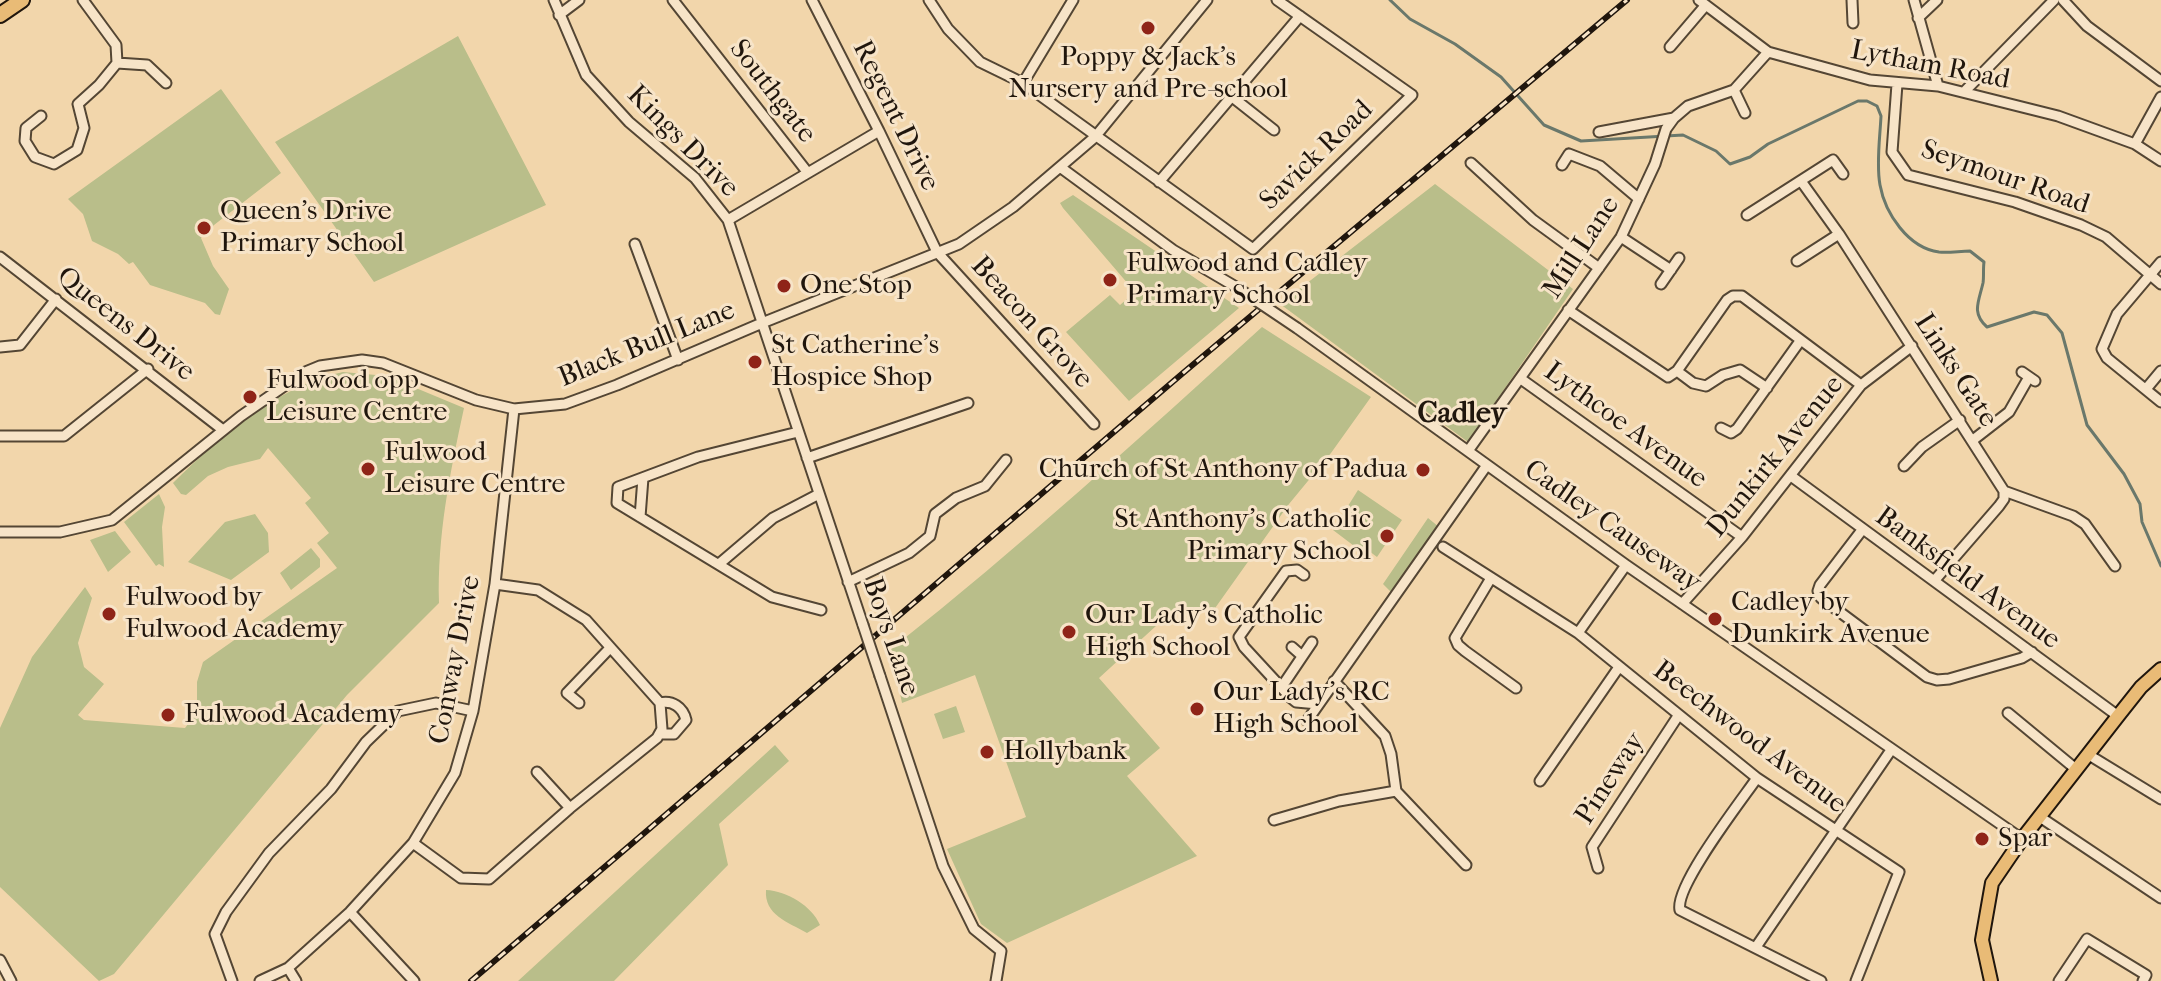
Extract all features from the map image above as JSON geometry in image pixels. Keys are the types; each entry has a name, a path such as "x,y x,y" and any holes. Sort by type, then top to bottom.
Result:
{"highway":[{"path":"0,15 22,0"}],"main road":[{"path":"1991,981 1982,940 1992,883 2022,839 2118,716 2141,687 2161,669"}],"street":[{"path":"41,116 26,128 25,141 35,157 54,164 77,150 84,128 78,104 117,63 116,45 83,0"},
{"name":"Kings Drive","path":"554,0 586,75 629,122 695,178 728,220 762,323"},
{"path":"559,15 579,0"},
{"name":"Southgate","path":"673,0 808,173"},
{"name":"Regent Drive","path":"812,0 937,252"},
{"path":"929,0 948,29 980,62 1023,83 1159,182 1300,16 1277,0"},
{"path":"1023,83 1073,0"},
{"name":"Black Bull Lane","path":"0,532 60,532 112,520 223,430 303,373 342,361 383,363 476,400 514,409 565,404 959,244 987,226 1095,137 1207,0"},
{"path":"1852,0 1853,23"},
{"path":"1914,0 1938,86"},
{"path":"1918,18 1937,0"},
{"path":"1964,92 2054,0"},
{"path":"2063,0 2087,26 2161,81"},
{"path":"1670,47 1702,3"},
{"name":"Lytham Road","path":"1702,3 1768,52 1870,80 1938,86 2058,116 2135,144 2161,161"},
{"name":"Savick Road","path":"1159,182 1253,249 1412,95 1300,16"},
{"name":"Mill Lane","path":"1468,451 1621,237 1666,129 1674,118 1688,106 1734,90 1768,52"},
{"path":"117,63 147,65 166,83"},
{"name":"Seymour Road","path":"1897,84 1892,152 1908,175 2015,202 2081,225 2106,237 2161,284"},
{"path":"1734,90 1745,113"},
{"path":"1231,96 1274,130"},
{"path":"2135,144 2161,97"},
{"path":"1599,132 1674,118"},
{"path":"728,220 879,131"},
{"path":"1562,165 1569,154 1600,166 1639,199"},
{"path":"1747,215 1833,160 1843,174"},
{"path":"1471,163 1533,220 1599,268"},
{"name":"Cadley Causeway","path":"1060,167 1173,250 1297,328 1626,565 2022,839"},
{"name":"Links Gate","path":"1801,181 1839,234 2004,491"},
{"path":"1797,261 1839,234"},
{"path":"1621,237 1671,270"},
{"path":"635,244 678,360"},
{"name":"Beacon Grove","path":"937,252 1094,424"},
{"name":"Queens Drive","path":"0,257 223,430"},
{"path":"1661,284 1679,258"},
{"path":"2161,262 2117,314 2102,345 2107,358 2161,402"},
{"path":"1568,310 1664,376 1677,371 1727,300 1737,295 1750,301 1861,385"},
{"path":"0,347 20,345 56,299"},
{"name":"Boys Lane","path":"762,323 943,866 974,929 1001,951 996,981"},
{"path":"1721,428 1731,433 1737,429 1804,344"},
{"name":"Dunkirk Avenue","path":"1682,604 1742,537 1861,385 1912,346"},
{"path":"0,436 64,436 148,369"},
{"path":"1677,371 1693,383 1706,386 1723,375 1740,370 1767,388"},
{"path":"2146,389 2161,371"},
{"path":"1973,440 2009,412 2029,376"},
{"name":"Lythcoe Avenue","path":"1521,379 1742,537"},
{"path":"807,458 968,403"},
{"name":"Conway Drive","path":"260,981 288,968 350,912 413,843 455,773 473,711 495,584 514,409"},
{"path":"1904,466 1922,447 1960,420"},
{"path":"798,432 698,457 618,487 617,503 772,597 821,610"},
{"path":"848,582 909,553 930,536 935,514 956,498 985,486 1006,460"},
{"path":"1307,721 1487,465"},
{"name":"Banksfield Avenue","path":"1791,476 2118,716"},
{"path":"640,517 643,478"},
{"path":"1934,581 1999,506 2004,499 2004,491 2073,516 2085,524 2115,566"},
{"path":"719,564 773,518 819,494"},
{"path":"1862,530 1820,585 1818,591 1821,598 1927,677 1949,679 2022,658 2032,652"},
{"name":"Beechwood Avenue","path":"1443,547 1578,633 1757,778 1899,872 1856,981"},
{"path":"1578,633 1626,565"},
{"path":"1304,575 1297,570 1286,571 1239,637 1296,702 1318,704"},
{"path":"1491,578 1455,638 1465,651 1516,688"},
{"path":"495,584 538,590 586,620 660,703 663,718 660,734"},
{"path":"1281,688 1312,642"},
{"path":"1292,647 1301,655"},
{"path":"579,703 567,693 610,648"},
{"path":"1541,774 1619,667"},
{"path":"1334,681 1385,736 1396,791 1465,866"},
{"path":"413,843 461,878 489,879 660,734 674,734 686,720 684,714 676,704 669,701 660,703"},
{"path":"232,981 215,934 226,912 269,853 331,789 366,742 398,711 436,703 473,711"},
{"path":"2008,713 2077,770"},
{"name":"Pineway","path":"1598,868 1587,848 1678,716"},
{"path":"1756,947 1891,750"},
{"path":"2089,755 2161,799"},
{"path":"537,772 570,808"},
{"path":"1757,778 1689,876 1678,905 1685,915 1821,981"},
{"path":"1284,829 1277,819 1339,801 1396,791"},
{"path":"2040,817 2161,898"},
{"path":"350,912 414,981"},
{"path":"2059,981 2087,939 2146,975 2143,981"},
{"path":"0,960 11,981"},
{"path":"288,968 296,981"}],"green space":[{"path":"458,36 546,205 374,282 275,142"},
{"path":"221,89 281,173 201,238 213,266 229,289 220,315 205,303 150,285 133,262 129,264 118,254 92,241 83,214 68,199"},
{"path":"1435,184 1573,289 1468,442 1280,304"},
{"name":"Fulwood and Cadley Primary School","path":"1073,195 1239,308 1129,401 1066,332 1110,295 1120,305 1135,292 1063,208 1060,203"},
{"name":"Our Lady's Catholic High School","path":"1262,327 1371,397 1289,504 1213,611 1204,602 1192,618 1179,605 1099,678 1160,748 1127,776 1197,856 1007,943 981,924 947,849 1026,817 975,675 902,703 891,649 1033,531"},
{"name":"Fulwood Academy","path":"343,372 387,376 464,408 442,529 439,603 347,695 114,974 99,981 0,887 0,728 32,657 85,587 92,598 78,643 84,667 104,684 78,715 84,720 185,728 197,712 197,682 203,662 337,568 317,543 329,533 305,503 311,498 268,448 260,459 208,476 186,495 181,494 173,483 230,431 273,401 319,379"},
{"path":"1358,490 1402,520 1377,557 1369,551 1366,555 1333,530"},
{"path":"159,494 165,507 162,527 164,567 156,566 124,522"},
{"path":"255,514 268,533 269,552 231,580 188,562 225,522"},
{"path":"1428,518 1439,527 1392,593 1383,584"},
{"path":"115,531 131,552 108,572 90,540"},
{"path":"311,548 320,559 320,567 291,590 280,573"},
{"path":"956,706 965,732 943,739 934,714"},
{"path":"775,745 789,761 719,824 728,865 614,981 518,981"},
{"path":"766,890 798,901 820,925 807,933 785,921 769,906"}],"waterway":[{"path":"1390,0 1410,19 1455,44 1501,77 1544,125 1581,141 1683,135 1716,151 1730,164 1750,157 1768,144 1858,101 1877,106 1881,116 1879,177 1883,196 1893,217 1917,244 1943,252 1970,251 1984,262 1978,312 1987,327 2034,312 2047,315 2062,333 2087,425 2124,474 2140,504 2142,522 2161,566"}],"railway":[{"path":"471,981 1183,373 1627,0"}],"place":[{"name":"Poppy & Jack's Nursery and Pre-school","path":"1148,28"},
{"name":"Queen's Drive Primary School","path":"204,228"},
{"name":"Fulwood and Cadley Primary School","path":"1110,280"},
{"name":"One Stop","path":"784,286"},
{"name":"St Catherine's Hospice Shop","path":"755,362"},
{"name":"Fulwood opp Leisure Centre","path":"250,397"},
{"name":"Fulwood Leisure Centre","path":"368,469"},
{"name":"Church of St Anthony of Padua","path":"1423,470"},
{"name":"St Anthony's Catholic Primary School","path":"1387,536"},
{"name":"Fulwood by Fulwood Academy","path":"109,614"},
{"name":"Cadley by Dunkirk Avenue","path":"1715,619"},
{"name":"Our Lady's Catholic High School","path":"1069,632"},
{"name":"Our Lady's RC High School","path":"1197,709"},
{"name":"Fulwood Academy","path":"168,715"},
{"name":"Hollybank","path":"987,752"},
{"name":"Spar","path":"1982,839"}],"district":[{"name":"Cadley","path":"1462,415"}]}
